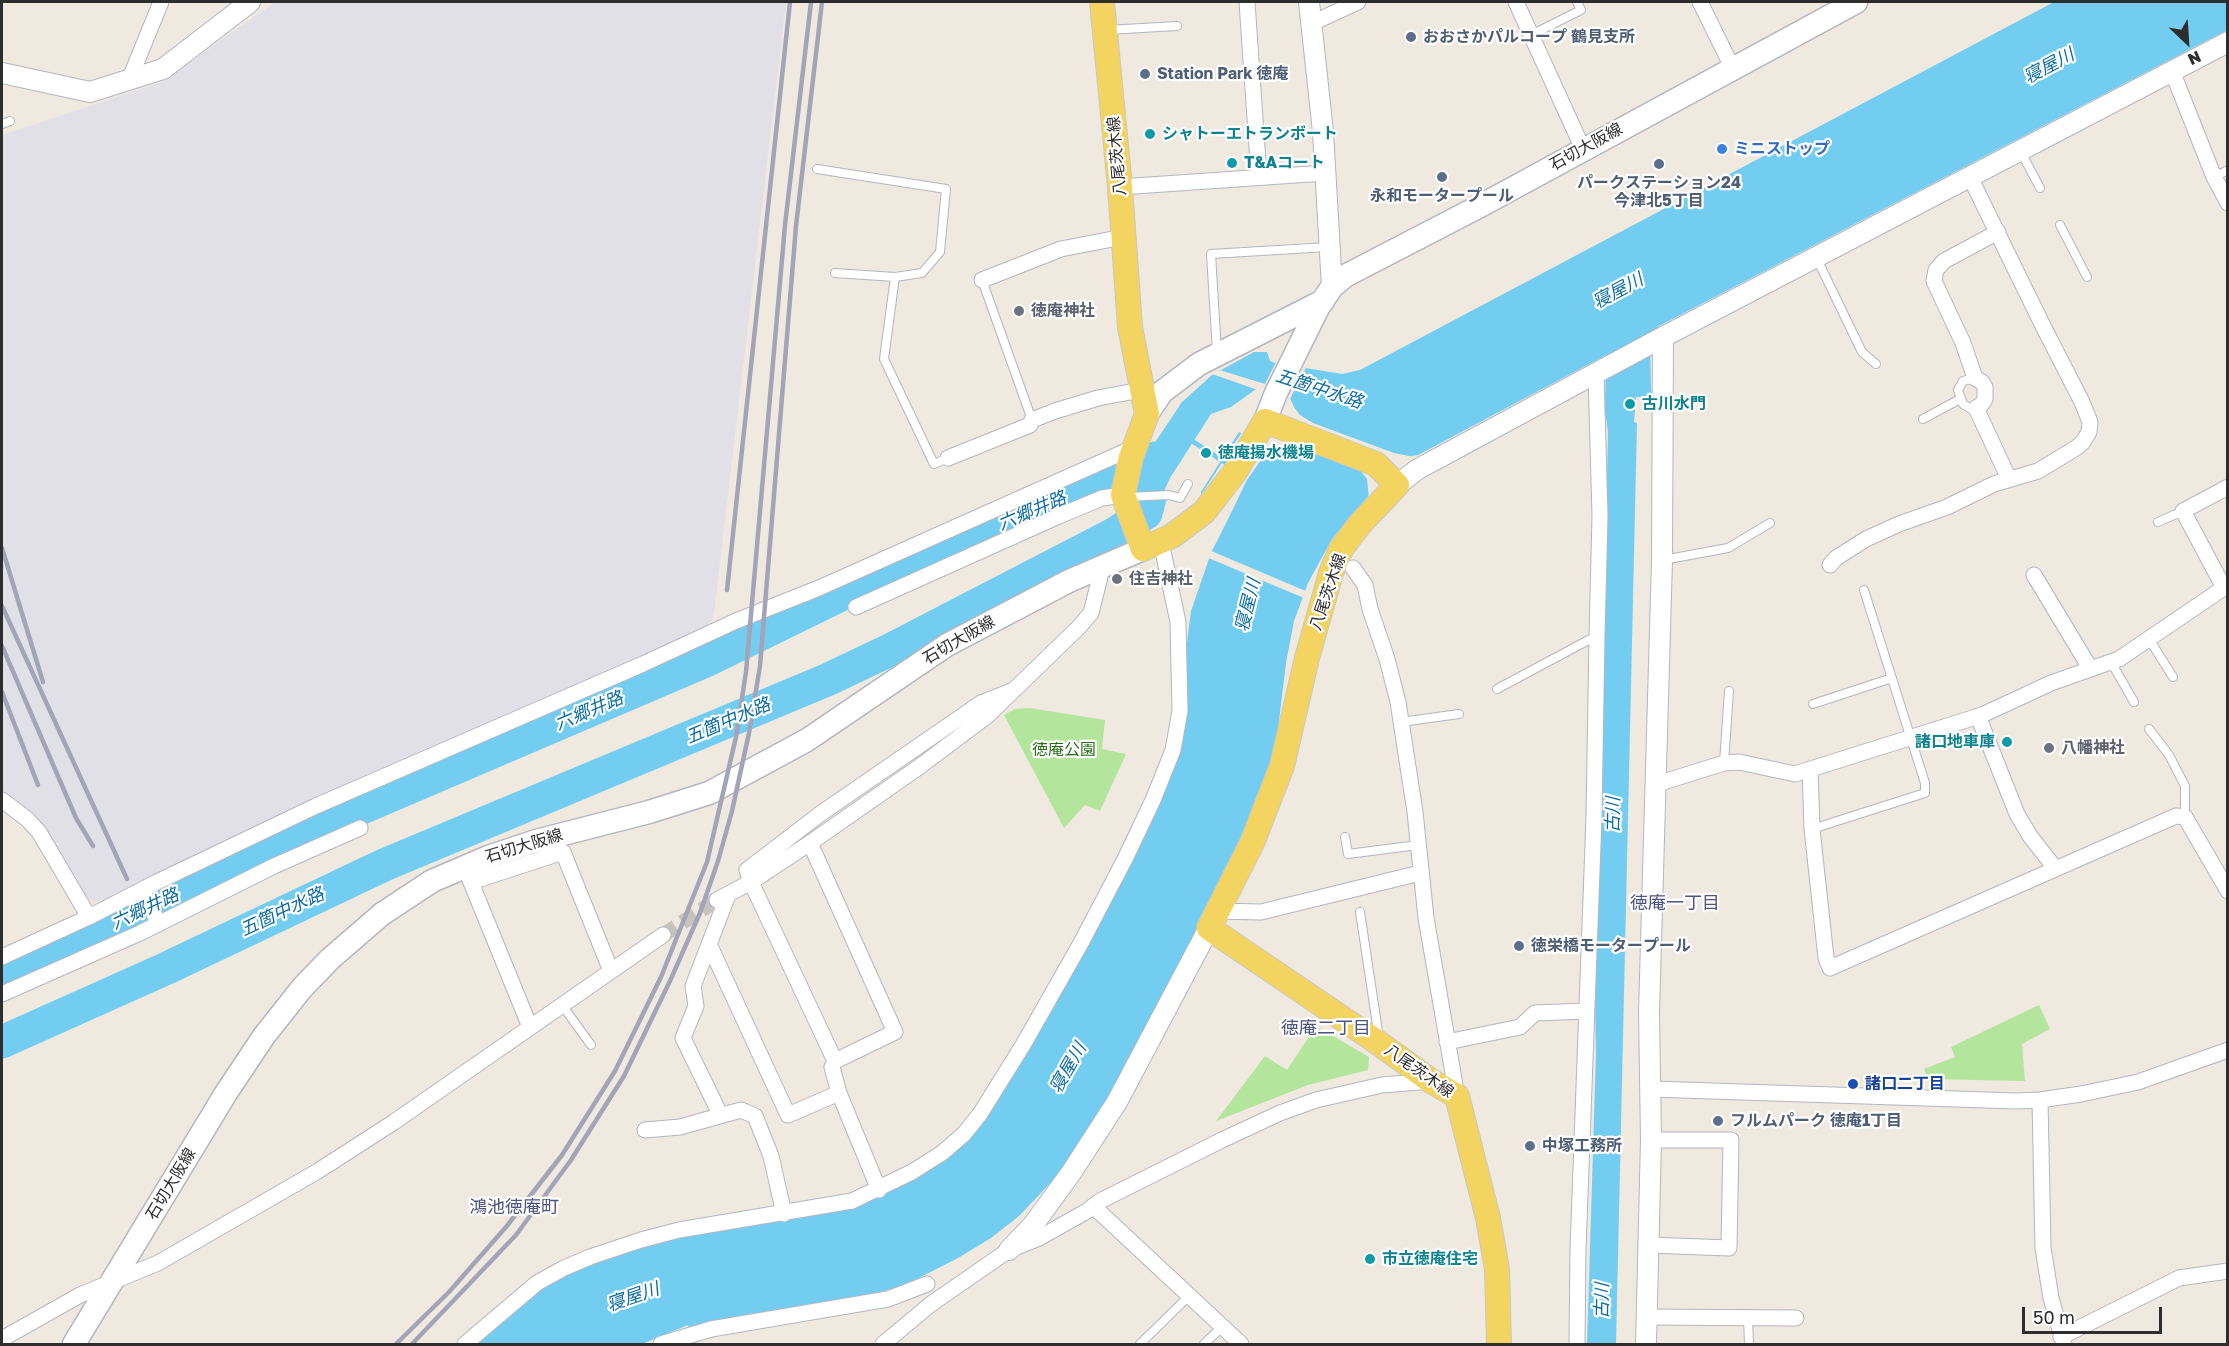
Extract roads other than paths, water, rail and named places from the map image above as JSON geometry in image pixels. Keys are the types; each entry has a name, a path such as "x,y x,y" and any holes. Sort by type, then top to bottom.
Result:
{"main road":[{"name":"八尾茨木線","path":"1102,2 1120,188 1130,327 1147,414"},
{"name":"石切大阪線","path":"1147,414 1166,388 1217,353 1305,311 1360,267 1482,205 1845,4"},
{"name":"石切大阪線","path":"1266,429 1275,396 1327,294"},
{"path":"1147,414 1133,452 1126,498 1146,541 1182,528 1204,512 1266,429 1376,464 1395,483"},
{"name":"八尾茨木線","path":"1395,483 1341,549 1330,573 1307,658 1282,766 1252,843 1213,920 1431,1081 1457,1096 1488,1218 1497,1269 1499,1344"},
{"name":"石切大阪線","path":"74,1344 241,1068 291,1000 330,960 382,914 419,889 467,874 514,848 649,813 709,793 807,740 947,645 1146,541"}],"street":[{"path":"130,78 161,2"},
{"path":"2,73 90,92 163,69 250,2"},
{"path":"1247,2 1259,177"},
{"path":"1309,2 1320,98 1325,173 1329,247 1327,294"},
{"path":"1310,24 1358,2"},
{"path":"1516,2 1583,149"},
{"path":"1700,2 1732,68"},
{"path":"1395,483 1658,340 2228,42"},
{"path":"2172,71 2221,174 2228,203"},
{"path":"1120,188 1325,173"},
{"path":"1830,565 1836,558 1866,539 1947,507 1983,489 2038,471 2076,448 2086,438 2091,426 2082,402 1970,177"},
{"path":"1998,232 1944,261 1940,264 1935,276 1936,287 1961,338 1975,378 1982,382 1986,390 1982,404 1976,408 2009,479"},
{"path":"982,280 1061,249 1123,237"},
{"path":"1646,1344 1651,1140 1649,1012 1662,560 1658,340"},
{"path":"1577,1344 1578,1249 1593,817 1600,516 1600,371"},
{"path":"948,458 1030,425 1032,420 1085,402 1141,390"},
{"path":"2,957 144,893 250,837 357,788 746,617 819,588 1133,452"},
{"path":"1657,784 1725,763 1739,762 1795,774 1978,716 2090,668 2119,659 2226,587 2183,511 2228,487"},
{"path":"856,607 1102,498 1126,498"},
{"path":"465,1344 537,1284 564,1268 590,1257 679,1230 852,1201 912,1173 942,1153 964,1134 980,1114 1023,1045 1081,943 1126,857 1173,750 1180,711 1178,622 1146,541"},
{"path":"720,1114 683,1038 696,1006 693,986 723,897 751,882 810,843 987,716 1091,613 1100,577 1100,567"},
{"path":"1353,568 1365,585 1370,609 1390,667 1401,722 1426,918 1457,1096"},
{"path":"2034,575 2090,668"},
{"path":"835,1061 747,870 820,814 981,703 1014,690"},
{"path":"1978,716 2017,814 2030,836 2055,868"},
{"path":"1810,769 1812,829 1826,958 1830,968 2176,816 2185,818 2228,891"},
{"path":"2,800 27,819 39,832 89,918"},
{"path":"2,994 360,828"},
{"path":"810,843 895,1032 835,1061 832,1067 839,1093 879,1190"},
{"path":"530,1028 467,874 563,852 611,971"},
{"path":"883,1344 939,1298 1009,1250 1033,1225 1071,1173 1117,1102 1213,920 1261,912 1420,873"},
{"path":"144,893 158,922"},
{"path":"2,1339 80,1295 158,1263 318,1171 394,1122 663,935"},
{"path":"709,944 788,1115 839,1093"},
{"path":"1447,1042 1520,1027 1535,1013 1586,1011"},
{"path":"1651,1089 2040,1100 2138,1082 2228,1050"},
{"path":"1009,1250 1039,1238 1093,1206 1162,1170 1293,1107 1356,1090 1431,1081"},
{"path":"2040,1100 2043,1248 2049,1288 2063,1341 2179,1278 2228,1271"},
{"path":"645,1130 680,1127 741,1110 755,1116 771,1156 784,1214"},
{"path":"1649,1245 1729,1248 1731,1140 1651,1140"},
{"path":"1093,1206 1241,1344"},
{"path":"661,1344 711,1329 888,1299 927,1284"},
{"path":"1646,1317 1796,1318"}],"lane":[{"path":"1531,35 1581,10 1577,2"},
{"path":"1105,30 1177,26"},
{"path":"2,124 10,121"},
{"path":"2020,151 2040,188"},
{"path":"817,169 946,189 940,252 922,273 895,277 835,273"},
{"path":"2060,225 2087,277"},
{"path":"1217,353 1211,254 1329,247"},
{"path":"1816,257 1862,352 1876,364"},
{"path":"895,277 884,359 934,464 948,458"},
{"path":"982,280 1032,420"},
{"path":"1975,378 1963,381 1959,386 1960,399 1966,406 1976,408"},
{"path":"1923,419 1960,399"},
{"path":"1126,498 1169,495 1180,498 1188,484"},
{"path":"2158,522 2183,511"},
{"path":"1662,560 1728,548 1770,523"},
{"path":"1812,829 1924,793 1925,783 1864,590"},
{"path":"1497,689 1597,635"},
{"path":"2149,639 2173,677"},
{"path":"2111,662 2134,702"},
{"path":"1813,704 1892,678"},
{"path":"1725,763 1729,691"},
{"path":"1401,722 1459,714"},
{"path":"2149,729 2169,755 2185,786 2185,818"},
{"path":"1345,837 1348,854 1418,845"},
{"path":"1360,912 1380,1044"},
{"path":"562,1005 591,1045"},
{"path":"1140,1344 1188,1297"},
{"path":"1748,1318 1749,1344"},
{"path":"1204,1344 1222,1327"}],"water":[{"path":"2054,2 2227,2 2227,30 1659,326 1650,333 1651,390 1656,397 1636,397 1634,422 1637,423 1616,1344 1587,1344 1596,1053 1595,1003 1608,432 1605,411 1606,355 1418,455 1412,456 1369,495 1332,539 1308,583 1294,621 1278,729 1269,770 1253,815 1199,927 1112,1091 1057,1176 1019,1216 991,1238 958,1258 907,1284 864,1297 689,1328 688,1325 642,1344 473,1344 541,1288 568,1273 617,1255 681,1236 859,1205 879,1197 926,1172 993,1106 1030,1049 1148,827 1180,751 1187,694 1186,651 1191,611 1211,553 1231,513 1201,495 1201,492 1239,432 1272,449 1295,409 1290,398 1259,387 1231,407 1211,414 1170,478 1154,514 1145,524 1137,506 1137,489 1146,456 1182,402 1212,375 1254,352 1267,352 1270,361 1275,363 1342,374 1360,370"}],"waterway":[{"path":"1189,439 1226,463"},
{"name":"六郷井路","path":"2,976 103,931 329,822 710,659 843,594 1103,480 1140,469 1156,458"},
{"name":"五箇中水路","path":"2,1042 165,969 384,865 829,679 892,649 1114,534 1146,513 1150,498"}],"tunnel":[{"path":"663,935 717,900"}],"railway":[{"path":"727,590 790,2"},
{"path":"396,1344 449,1292 506,1227 562,1155 615,1071 661,977 707,862 736,737 746,672 785,225 811,2"},
{"path":"412,1344 516,1235 571,1160 624,1076 700,913 718,861 732,811 749,733 760,666 796,226 822,2"},
{"path":"2,548 43,682"},
{"path":"2,606 127,879"},
{"path":"2,646 76,818 93,846"},
{"path":"2,692 38,785"}],"place":[{"name":"おおさかパルコープ 鶴見支所","path":"1411,37"},
{"name":"Station Park 徳庵","path":"1145,74"},
{"name":"シャトーエトランボート","path":"1150,134"},
{"name":"ミニストップ","path":"1722,149"},
{"name":"T&Aコート","path":"1232,163"},
{"name":"パークステーション24 今津北5丁目","path":"1659,164"},
{"name":"永和モータープール","path":"1442,177"},
{"name":"徳庵神社","path":"1019,311"},
{"name":"古川水門","path":"1630,404"},
{"name":"徳庵揚水機場","path":"1206,453"},
{"name":"住吉神社","path":"1117,579"},
{"name":"諸口地車庫","path":"2007,742"},
{"name":"八幡神社","path":"2049,748"},
{"name":"徳栄橋モータープール","path":"1519,946"},
{"name":"諸口二丁目","path":"1853,1084"},
{"name":"フルムパーク 徳庵1丁目","path":"1718,1121"},
{"name":"中塚工務所","path":"1530,1146"},
{"name":"市立徳庵住宅","path":"1370,1259"}],"district":[{"name":"徳庵一丁目","path":"1675,903"},
{"name":"徳庵二丁目","path":"1326,1028"},
{"name":"鴻池徳庵町","path":"514,1207"}],"water label":[{"name":"寝屋川","path":"2049,66"},
{"name":"寝屋川","path":"1618,291"},
{"name":"寝屋川","path":"1248,605"},
{"name":"古川","path":"1613,815"},
{"name":"寝屋川","path":"1068,1068"},
{"name":"寝屋川","path":"633,1297"},
{"name":"古川","path":"1602,1301"}],"park label":[{"name":"徳庵公園","path":"1064,750"}]}
